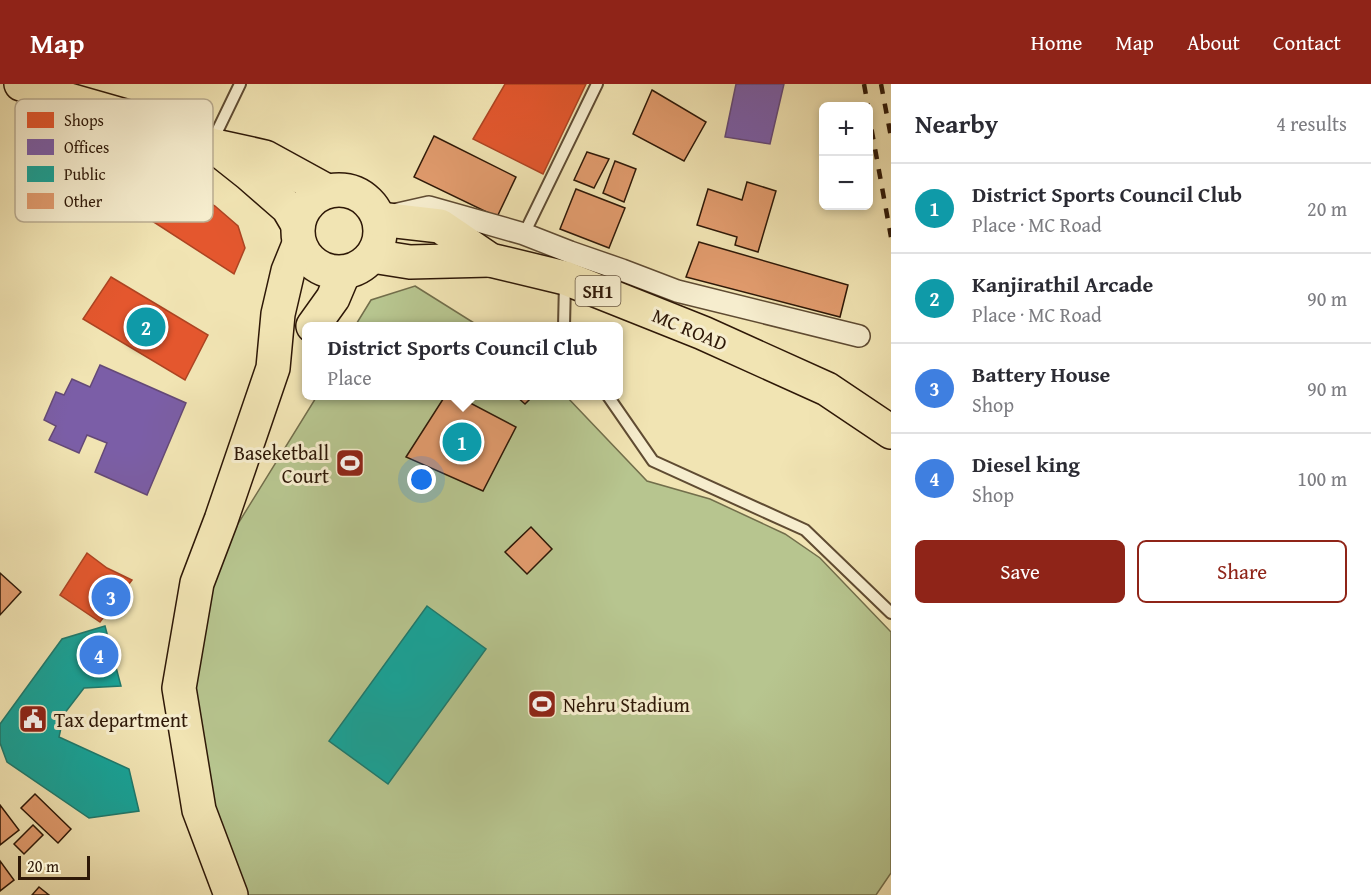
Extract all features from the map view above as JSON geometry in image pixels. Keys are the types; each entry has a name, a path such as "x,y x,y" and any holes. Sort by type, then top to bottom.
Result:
{"main road":[{"path":"21,84 66,99"},
{"path":"213,145 265,157 327,191"},
{"path":"213,147 288,208 299,234 306,256 317,266 330,271 344,272 365,264 378,245 381,231 379,219 368,201 348,190 327,191 316,196 301,213 299,234 278,314 273,368 197,583 179,688 199,810 231,895"},
{"name":"MC ROAD","path":"379,219 440,226 490,260 565,278 703,333 827,389 891,432"},
{"path":"372,256 410,262 490,260"},
{"path":"316,322 333,298 344,272"},
{"path":"273,368 302,341"}],"street":[{"path":"379,219 429,207 524,234 677,291 859,336"}],"lane":[{"path":"213,141 240,84"},
{"path":"524,234 597,84"},
{"path":"564,322 565,278"},
{"path":"611,400 653,460 805,530 891,613"}],"green space":[{"path":"415,286 472,322 357,322 371,300"},
{"name":"Nehru Stadium","path":"315,400 570,400 647,481 710,499 785,534 820,558 891,632 891,873 876,895 233,895 194,765 191,643 210,569"}],"building: Shops":[{"path":"505,84 586,84 543,174 473,139"},
{"path":"213,205 215,206 238,226 245,248 234,274 154,222 213,222"},
{"path":"111,277 208,335 185,380 83,319"},
{"path":"87,553 107,568 132,580 100,622 60,595"}],"building: Offices":[{"path":"736,84 784,84 770,144 725,137"},
{"path":"100,365 186,403 147,495 95,472 107,443 87,435 79,453 49,440 56,426 44,420 56,392 64,395 72,379 90,387"}],"building: Public":[{"path":"427,606 486,649 388,784 329,741"},
{"name":"Tax department","path":"105,626 121,686 84,688 64,714 59,737 129,769 139,811 89,818 7,762 0,743 0,724 62,639"}],"building: Other":[{"path":"652,90 706,122 684,161 633,134"},
{"path":"434,136 516,177 497,217 414,177"},
{"path":"587,152 609,159 594,188 574,180"},
{"path":"615,161 636,169 624,202 603,193"},
{"path":"747,182 776,191 758,252 735,245 737,237 697,225 708,189 742,200"},
{"path":"576,189 625,208 609,248 560,229"},
{"path":"699,242 848,285 840,317 686,277"},
{"path":"442,400 465,400 516,427 483,491 406,457"},
{"path":"531,527 552,549 527,574 505,552"},
{"path":"0,573 21,592 0,615"},
{"path":"35,794 71,829 58,843 21,808"},
{"path":"0,805 19,830 0,845"},
{"path":"33,825 43,835 24,854 14,844"},
{"path":"0,861 14,880 0,891"},
{"path":"39,887 49,895 32,895"}],"railway":[{"path":"864,84 867,102"},
{"path":"881,84 891,137"},
{"path":"873,138 891,237"}],"place":[{"name":"Kanjirathil Arcade","path":"146,327"},
{"name":"District Sports Council Club","path":"462,442"},
{"name":"Baseketball Court","path":"350,463"},
{"name":"Battery House","path":"111,597"},
{"name":"Diesel king","path":"99,655"},
{"name":"Nehru Stadium","path":"542,704"},
{"name":"Tax department","path":"33,719"}]}
